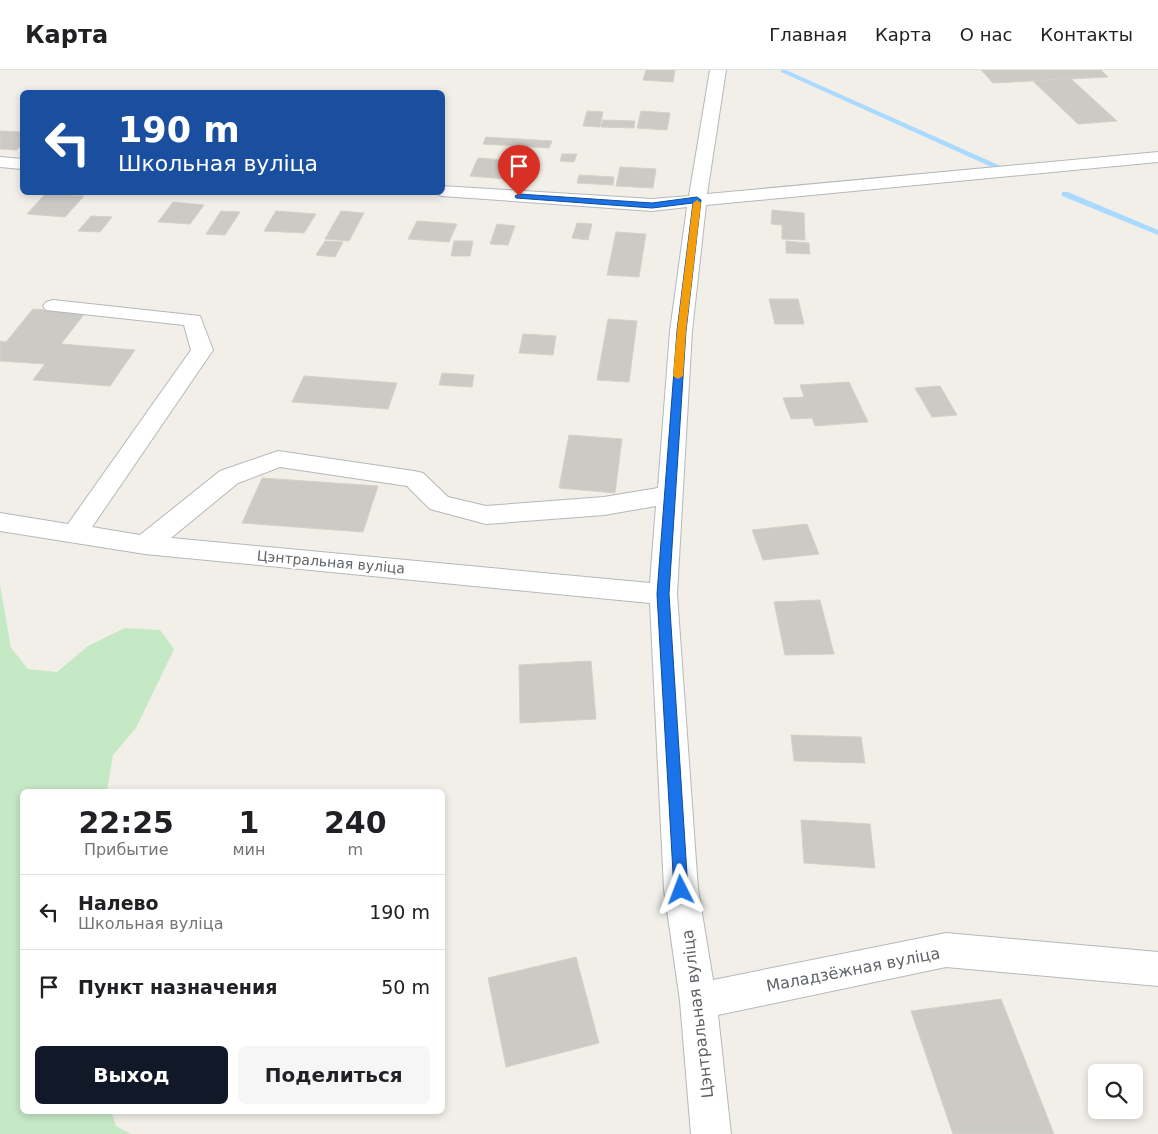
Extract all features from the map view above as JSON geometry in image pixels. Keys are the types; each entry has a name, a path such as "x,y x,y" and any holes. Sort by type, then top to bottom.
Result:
{"street":[{"name":"Цэнтральная вуліца","path":"711,1134 698,1001 681,890 663,594 681,331 697,200 718,70"},
{"path":"445,192 652,205 1158,157"},
{"path":"0,162 20,164"},
{"path":"53,306 193,320 202,350 74,534"},
{"path":"146,545 229,477 278,460 414,479 439,503 486,515 604,506 669,495"},
{"name":"Цэнтральная вуліца","path":"0,522 146,545 663,594"},
{"name":"Маладзёжная вуліца","path":"698,1001 946,950 1158,968"}],"green space":[{"path":"0,585 11,648 28,669 57,672 88,646 125,628 160,630 174,649 136,728 113,755 107,789 20,789 20,1114 112,1114 116,1126 131,1134 0,1134"}],"building":[{"path":"646,70 675,70 673,82 643,80"},
{"path":"981,70 1101,70 1108,77 993,83"},
{"path":"1070,78 1117,121 1078,124 1033,81"},
{"path":"587,111 603,112 600,127 583,126"},
{"path":"641,111 670,113 667,130 637,128"},
{"path":"603,120 635,121 634,128 601,127"},
{"path":"0,131 20,132 20,146 17,150 0,149"},
{"path":"486,137 552,141 549,148 483,144"},
{"path":"562,154 577,154 574,162 560,161"},
{"path":"478,158 516,161 508,179 470,176"},
{"path":"620,167 656,169 653,188 616,186"},
{"path":"579,175 614,177 613,185 577,183"},
{"path":"44,195 84,196 65,217 27,214"},
{"path":"173,202 204,205 190,224 158,222"},
{"path":"772,210 804,213 805,240 782,239 782,225 771,224"},
{"path":"221,211 240,212 225,235 206,234"},
{"path":"276,211 316,214 304,233 264,231"},
{"path":"341,211 364,213 349,241 325,239"},
{"path":"91,216 112,217 100,232 78,231"},
{"path":"417,221 457,224 449,242 408,239"},
{"path":"577,223 592,224 588,240 572,238"},
{"path":"497,224 515,226 508,245 490,244"},
{"path":"616,232 646,234 639,277 607,275"},
{"path":"325,241 343,242 335,257 316,255"},
{"path":"454,241 473,241 470,256 451,256"},
{"path":"786,241 809,243 810,254 786,253"},
{"path":"769,299 798,299 804,324 775,324"},
{"path":"33,309 85,313 61,344 135,350 110,386 33,380 45,364 0,361 0,341 6,342"},
{"path":"608,319 637,321 629,382 597,380"},
{"path":"523,334 556,336 553,355 519,353"},
{"path":"442,373 474,375 472,387 439,385"},
{"path":"304,376 397,383 388,409 292,402"},
{"path":"849,382 868,422 815,426 812,418 791,419 783,398 804,397 800,385"},
{"path":"940,386 957,415 932,417 915,388"},
{"path":"569,435 622,439 615,493 559,488"},
{"path":"262,478 378,486 363,532 242,523"},
{"path":"807,524 819,554 763,560 752,530"},
{"path":"820,600 834,654 785,655 774,602"},
{"path":"591,661 596,719 520,723 519,665"},
{"path":"791,735 861,737 865,763 794,761"},
{"path":"801,820 870,824 875,868 804,863"},
{"path":"576,957 599,1043 506,1067 488,978"},
{"path":"1001,999 1054,1134 953,1134 911,1011"}],"waterway":[{"path":"783,71 999,167"},
{"path":"1065,194 1158,233"}],"slow traffic":[{"path":"678,376 681,331 697,203"}],"route":[{"path":"519,196 652,205 697,200 681,331 663,594 681,890"}]}
